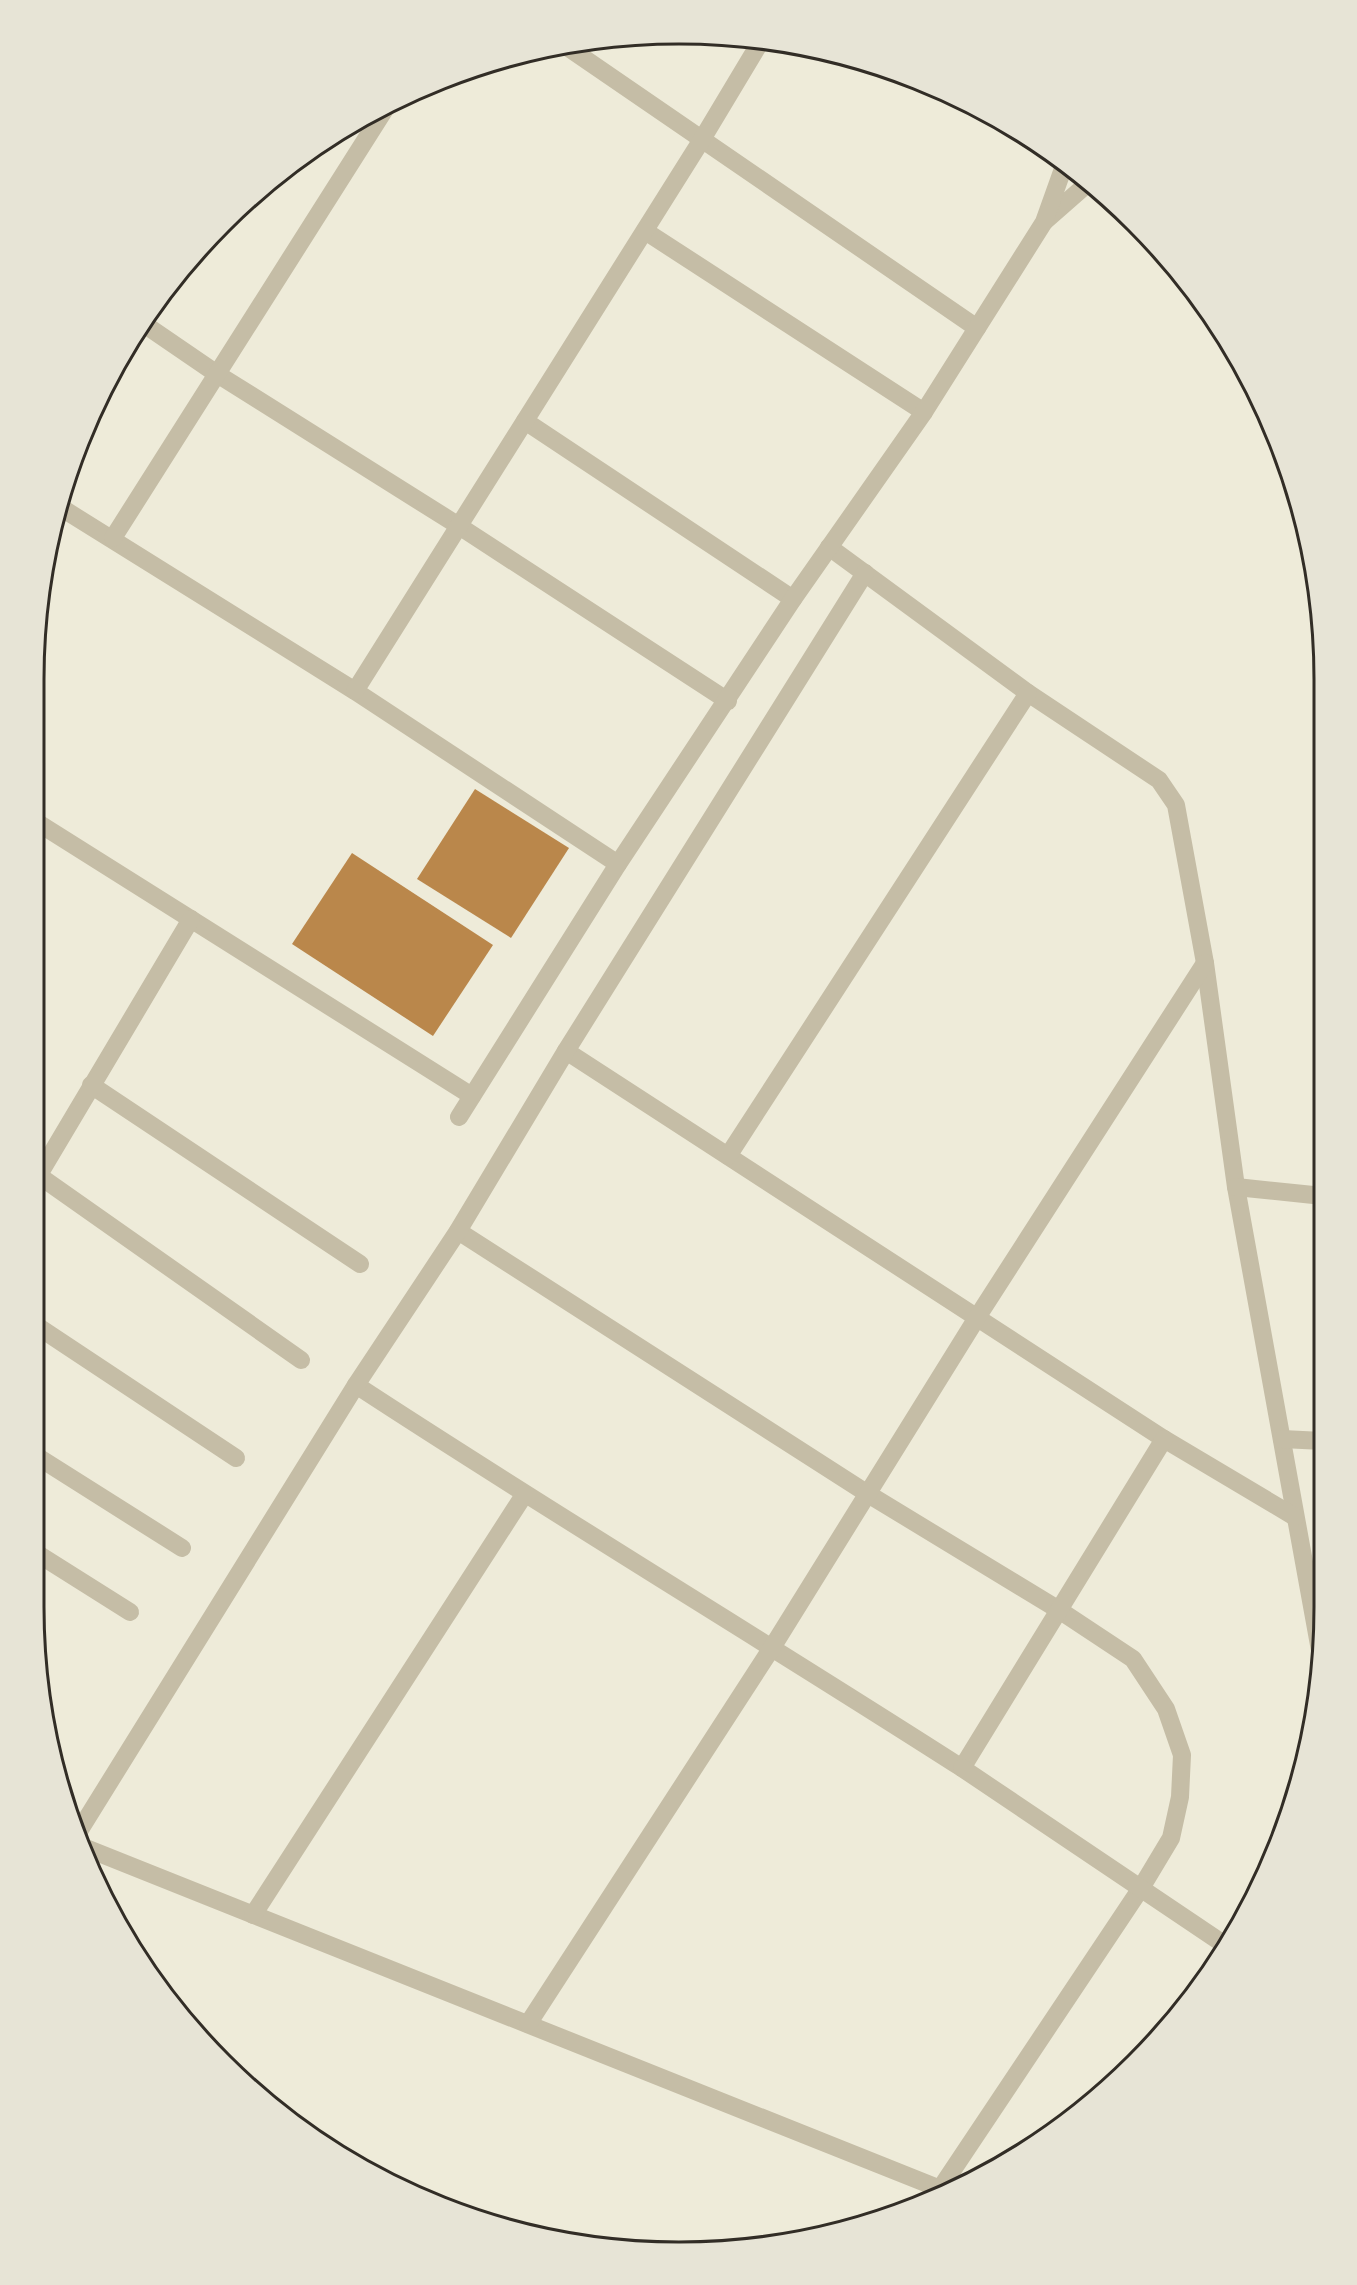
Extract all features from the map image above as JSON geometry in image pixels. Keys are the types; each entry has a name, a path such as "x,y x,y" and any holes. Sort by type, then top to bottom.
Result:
{"street":[{"path":"355,692 645,231 756,49"},
{"path":"575,53 701,141 977,328"},
{"path":"113,538 378,120"},
{"path":"459,1117 618,864 728,701 793,599 924,412 1044,222 1062,173"},
{"path":"1044,222 1082,189"},
{"path":"645,231 924,412"},
{"path":"150,328 217,374 459,526 728,701"},
{"path":"525,421 793,599"},
{"path":"66,511 355,692 618,864"},
{"path":"829,547 1028,693 1159,780 1176,805 1205,963 1236,1187 1314,1616"},
{"path":"83,1825 356,1384 458,1231 566,1051 865,573"},
{"path":"728,1156 1028,693"},
{"path":"44,827 472,1096"},
{"path":"44,1164 191,919"},
{"path":"528,2024 773,1646 978,1316 1205,963"},
{"path":"566,1051 978,1316 1164,1439 1295,1517"},
{"path":"91,1085 360,1264"},
{"path":"44,1181 301,1360"},
{"path":"1236,1187 1314,1195"},
{"path":"458,1231 868,1494 1059,1610 1133,1659 1166,1709 1182,1755 1180,1797 1171,1838 1141,1888 951,2180"},
{"path":"44,1331 236,1458"},
{"path":"356,1384 524,1495 773,1646 962,1768 1218,1940"},
{"path":"962,1768 1164,1439"},
{"path":"1282,1439 1314,1441"},
{"path":"44,1461 182,1548"},
{"path":"253,1916 524,1495"},
{"path":"44,1558 130,1612"},
{"path":"92,1851 936,2187"}],"building":[{"path":"475,789 569,848 511,938 417,879"},
{"path":"352,853 493,945 433,1036 292,944"}]}
